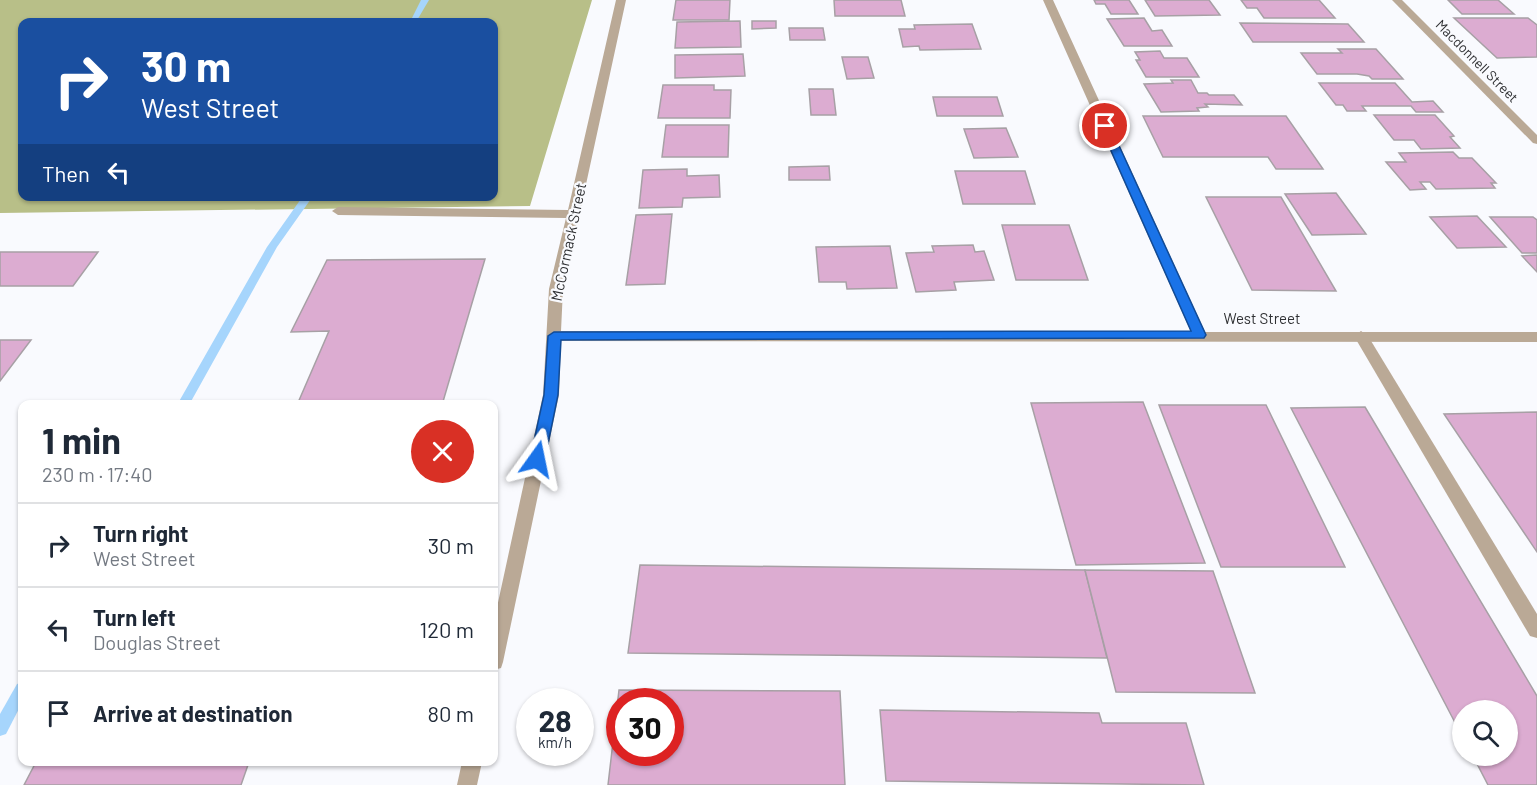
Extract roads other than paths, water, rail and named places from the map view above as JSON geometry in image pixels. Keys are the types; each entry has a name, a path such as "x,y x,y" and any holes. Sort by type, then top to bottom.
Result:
{"street":[{"name":"McCormack Street","path":"498,643 551,395 556,289 575,214 621,0"},
{"path":"1048,0 1199,335"},
{"name":"Macdonnell Street","path":"1397,0 1537,141"},
{"path":"338,211 575,214"},
{"name":"West Street","path":"554,336 1537,337"},
{"path":"1361,336 1537,630"},
{"path":"467,785 471,766"}],"waterway":[{"path":"415,18 425,0"},
{"path":"186,400 272,247 304,201"},
{"path":"0,729 18,696"}]}
